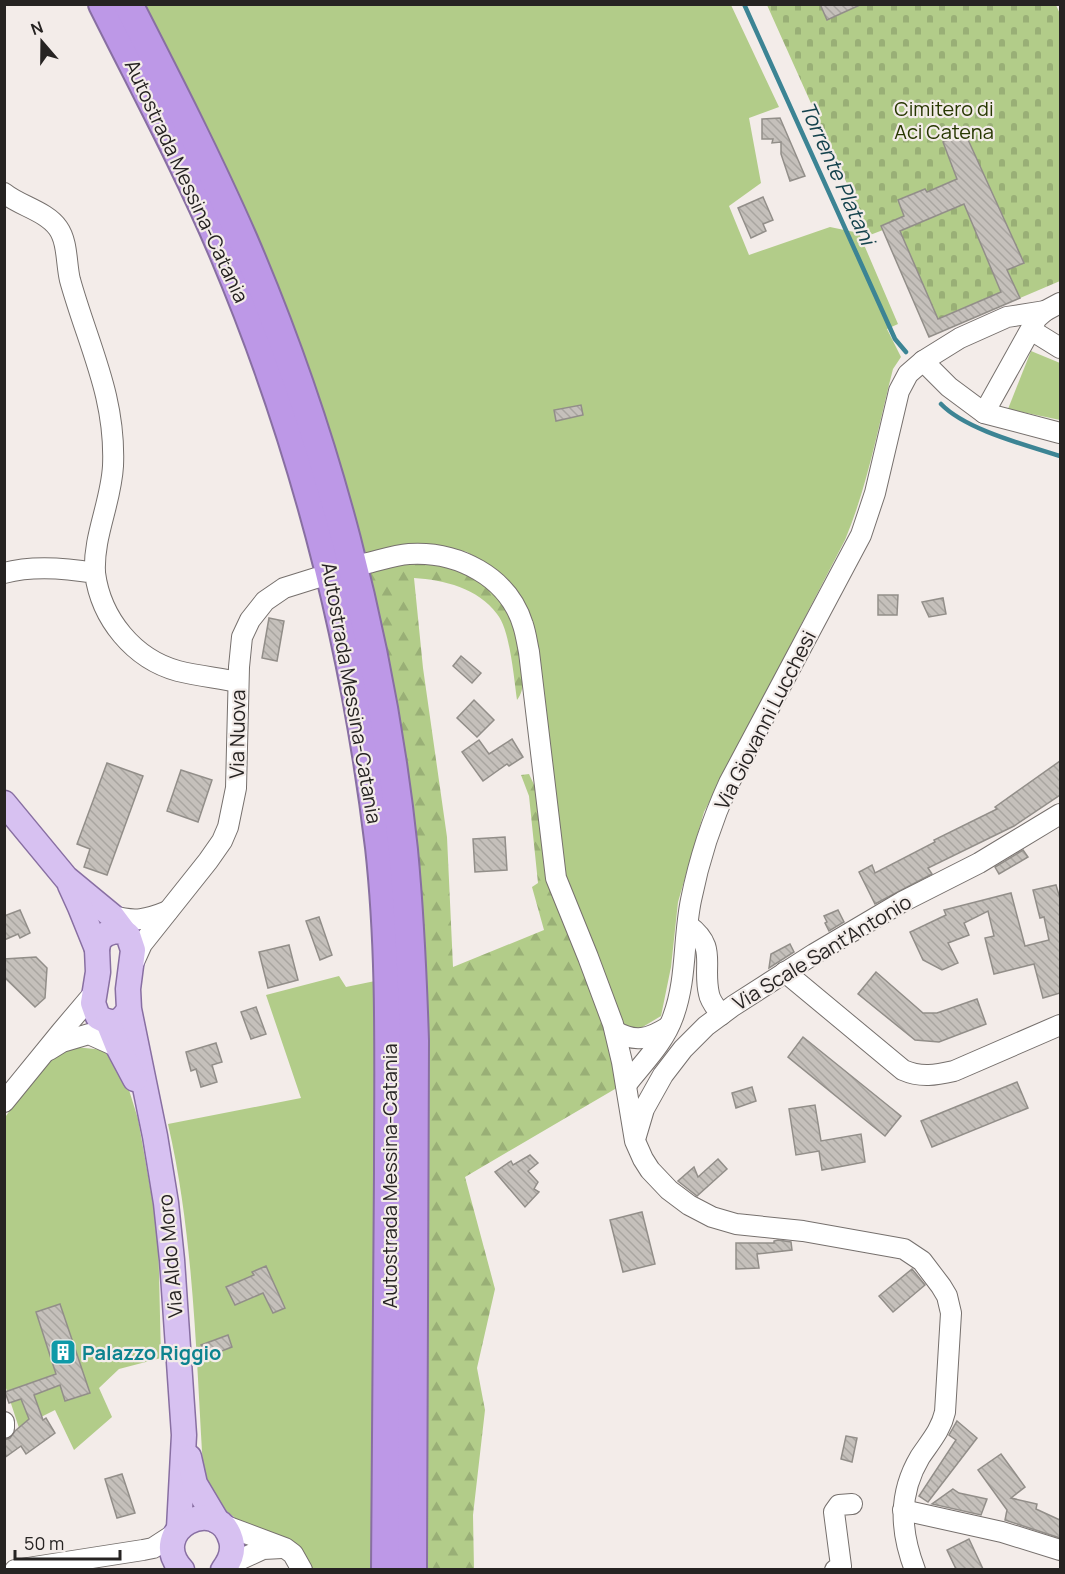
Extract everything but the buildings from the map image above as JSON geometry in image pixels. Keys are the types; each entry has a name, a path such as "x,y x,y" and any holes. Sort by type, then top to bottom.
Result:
{"highway":[{"name":"Autostrada Messina-Catania","path":"103,4 201,201 261,347 294,444 325,547 362,722 380,851 389,979 386,1569"},
{"name":"Autostrada Messina-Catania","path":"128,4 221,191 262,288 299,385 347,541 380,697 403,849 412,988 414,1052 412,1569"}],"main road":[{"path":"4,803 66,878 122,923 132,943 133,964 128,989 129,1009 149,1115"},
{"path":"66,878 97,949"},
{"path":"122,923 99,940 98,972 93,1003 98,1017 98,1028 118,1047 130,1067 149,1115"},
{"path":"98,1028 118,1022 124,1018 129,1009"},
{"name":"Via Aldo Moro","path":"149,1115 166,1203 184,1435"},
{"path":"184,1435 195,1484 219,1522 229,1533 232,1544 231,1556 224,1568"},
{"path":"180,1568 172,1550 177,1530 184,1435"},
{"path":"177,1530 187,1521 196,1518 207,1518 219,1522"}],"street":[{"path":"4,193 58,227 65,245 66,266 73,290 101,372 113,427 113,468 98,535 95,573 97,590 103,605 126,640 152,661 178,670 238,682"},
{"path":"984,413 1036,318 1053,307"},
{"name":"Via Giovanni Lucchesi","path":"626,1085 659,1043 673,1019 680,992 691,901 718,808 729,783 861,535 875,493 899,391 908,374 923,361 960,338 1007,317 1053,307"},
{"path":"1031,330 1060,348"},
{"path":"923,361 949,387 984,413 1060,433"},
{"path":"364,564 407,554 438,554 464,561 492,579 516,609 523,624 529,652 556,878 615,1031 626,1085 637,1114"},
{"path":"4,573 20,569 74,570 95,573"},
{"name":"Via Nuova","path":"133,964 142,944 208,861 222,841 228,827 236,788 238,682 242,637 265,601 284,588 316,578"},
{"name":"Via Scale Sant'Antonio","path":"903,1508 911,1472 942,1426 945,1412 951,1313 947,1296 935,1275 922,1261 904,1249 803,1231 736,1224 712,1217 689,1205 669,1190 650,1170 635,1141 637,1114 683,1049 706,1026 721,1015 785,972 902,902 979,863 1060,813"},
{"path":"122,923 149,918 168,911"},
{"path":"688,925 701,935 706,945 709,996 721,1015"},
{"path":"785,972 903,1070 913,1074 937,1075 954,1071 1060,1025"},
{"path":"4,1102 94,993"},
{"path":"615,1031 625,1038 636,1040 653,1036 668,1027"},
{"path":"44,1053 62,1042 98,1028"},
{"path":"4,1422 4,1428"},
{"path":"835,1569 842,1566 834,1512 839,1505 852,1504"},
{"path":"915,1569 904,1535 903,1508 1002,1532 1060,1550"},
{"path":"219,1522 285,1548 293,1554 302,1569"},
{"path":"15,1569 153,1548 177,1530"},
{"path":"224,1568 263,1549 285,1548"},
{"path":"143,1550 180,1568"}],"green space":[{"path":"143,5 731,5 779,107 749,118 761,183 729,206 749,255 830,227 859,233 898,324 887,329 901,357 893,369 866,477 845,540 704,812 678,902 671,967 661,1016 641,1028 630,1028 621,1021 564,881 517,593 494,568 467,552 439,545 417,543 362,555"},
{"name":"Cimitero di Aci Catena","path":"767,5 1056,5 1060,14 1060,281 929,337 883,230 870,235"},
{"path":"1031,351 1060,363 1060,420 1008,409"},
{"path":"408,561 452,569 486,586 510,616 517,636 523,676 517,700 505,631 497,614 489,605 460,587 414,578 423,668 447,837 453,967 544,930 532,887 538,883 529,796 521,775 529,774 537,791 607,1035 615,1075 615,1089 465,1177 495,1289 477,1368 485,1410 473,1515 474,1569 423,1569 366,571"},
{"path":"339,976 346,987 375,981 378,1044 373,1569 308,1569 282,1537 235,1518 219,1505 204,1483 189,1258 177,1168 168,1124 301,1098 266,995"},
{"path":"75,1047 104,1050 113,1056 125,1077 138,1119 158,1232 161,1358 119,1369 99,1388 112,1417 74,1450 55,1410 19,1428 5,1385 4,1119 53,1052"}],"waterway":[{"name":"Torrente Platani","path":"744,4 895,339 906,352"},
{"name":"Torrente Platani","path":"941,404 965,422 981,429 1060,456"}],"place":[{"name":"Palazzo Riggio","path":"63,1352"}]}
